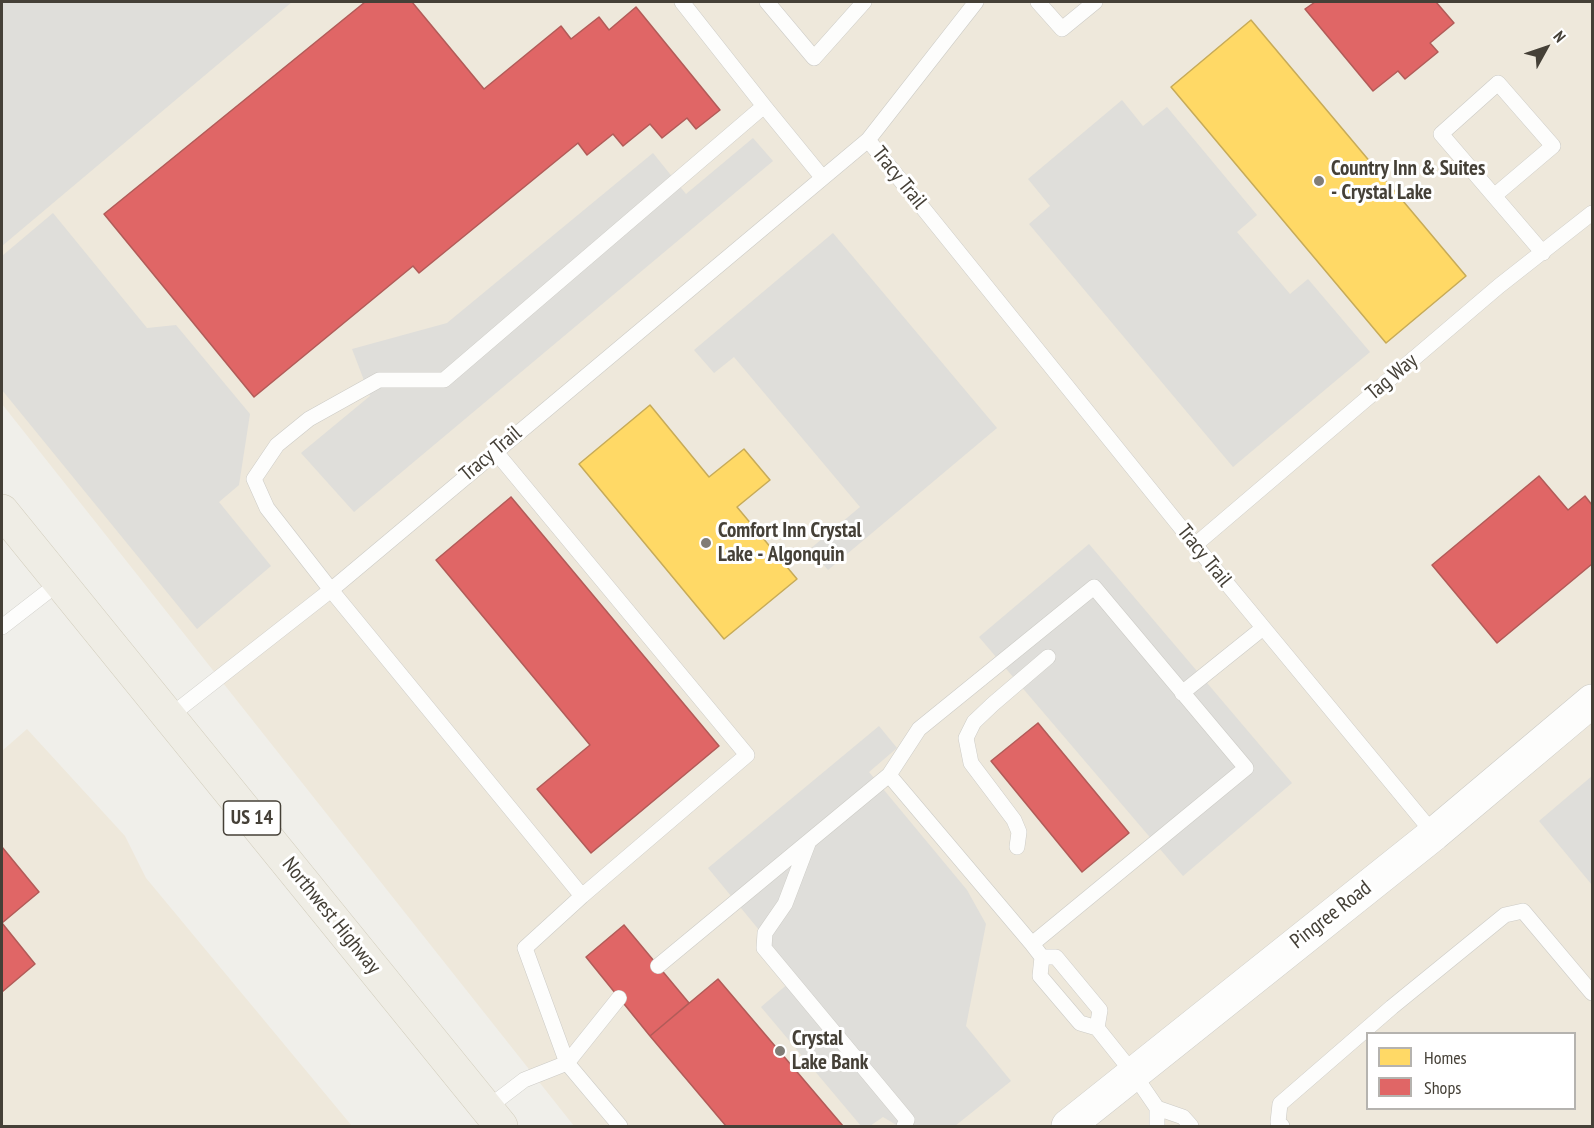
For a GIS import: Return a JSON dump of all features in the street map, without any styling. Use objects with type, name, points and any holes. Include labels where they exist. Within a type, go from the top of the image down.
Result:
[{"type":"main road","name":"Northwest Highway","points":[[2,510],[494,1118]]},
{"type":"street","name":"Pingree Road","points":[[1068,1126],[1434,834],[1593,701]]},
{"type":"lane","points":[[682,2],[822,177]]},
{"type":"lane","points":[[767,2],[814,58],[864,2]]},
{"type":"lane","points":[[868,140],[976,2]]},
{"type":"lane","points":[[1038,2],[1062,29],[1095,2]]},
{"type":"lane","points":[[1494,196],[1553,146],[1498,83],[1441,134],[1494,196],[1543,253]]},
{"type":"lane","points":[[582,896],[331,590],[267,508],[254,479],[277,445],[309,419],[380,380],[444,380],[764,106]]},
{"type":"lane","name":"Tracy Trail","points":[[170,716],[331,590],[868,140],[1195,545],[1434,834]]},
{"type":"lane","name":"Tag Way","points":[[1195,545],[1499,286],[1593,213]]},
{"type":"lane","points":[[495,451],[747,755],[582,896],[525,948],[567,1063],[620,1126]]},
{"type":"lane","points":[[2,627],[60,582]]},
{"type":"lane","points":[[658,966],[889,776],[920,729],[1094,587],[1246,768],[1037,951]]},
{"type":"lane","points":[[1182,693],[1263,628]]},
{"type":"lane","points":[[1017,847],[1019,832],[1014,820],[971,763],[966,738],[974,722],[1048,657]]},
{"type":"lane","points":[[889,776],[1037,951],[1056,957],[1100,1010],[1097,1028]]},
{"type":"lane","points":[[809,841],[785,904],[765,933],[764,948],[906,1120],[904,1126]]},
{"type":"lane","points":[[1282,1126],[1278,1122],[1280,1104],[1392,1007],[1505,915],[1523,911],[1593,993]]},
{"type":"lane","points":[[1037,951],[1040,976],[1080,1023],[1097,1028],[1157,1108],[1183,1117],[1191,1126]]},
{"type":"lane","points":[[494,1118],[524,1080],[567,1063],[619,998]]},
{"type":"lane","points":[[1157,1108],[1157,1126]]},
{"type":"shaded area","points":[[2,2],[1592,2],[1592,1126],[574,1126],[2,404]]},
{"type":"shaded area","points":[[2,2],[292,2],[2,246]]},
{"type":"shaded area","points":[[1122,100],[1143,126],[1167,107],[1257,215],[1237,232],[1290,294],[1308,279],[1370,352],[1233,467],[1029,224],[1050,206],[1028,179]]},
{"type":"shaded area","points":[[753,138],[773,161],[354,512],[301,453],[370,396],[352,349],[447,323],[653,153],[686,194]]},
{"type":"shaded area","points":[[53,213],[147,328],[176,325],[250,414],[239,485],[219,502],[271,566],[197,629],[2,390],[2,256]]},
{"type":"shaded area","points":[[833,233],[997,428],[828,570],[810,549],[860,507],[734,357],[714,373],[694,350]]},
{"type":"shaded area","points":[[1089,544],[1292,783],[1183,876],[979,637]]},
{"type":"shaded area","points":[[879,726],[897,748],[869,772],[967,890],[986,924],[966,1026],[1011,1081],[955,1126],[898,1126],[883,1117],[870,1126],[861,1126],[761,1007],[797,976],[708,868]]},
{"type":"shaded area","points":[[27,729],[125,836],[146,878],[352,1126],[2,1126],[2,751]]},
{"type":"shaded area","points":[[1592,776],[1592,885],[1539,821]]},
{"type":"building: Homes","name":"Country Inn & Suites - Crystal Lake","points":[[1251,20],[1466,276],[1386,343],[1171,87]]},
{"type":"building: Homes","name":"Comfort Inn Crystal Lake - Algonquin","points":[[650,405],[709,477],[744,449],[770,480],[737,507],[797,579],[724,639],[579,464]]},
{"type":"building: Shops","points":[[365,2],[412,2],[484,89],[561,26],[571,39],[599,17],[609,30],[636,7],[720,110],[696,129],[687,118],[662,138],[650,124],[623,146],[613,134],[587,155],[578,143],[419,273],[413,266],[254,397],[104,214]]},
{"type":"building: Shops","points":[[1315,2],[1436,2],[1454,23],[1430,43],[1438,52],[1405,79],[1398,71],[1373,91],[1305,9]]},
{"type":"building: Shops","points":[[1539,476],[1568,510],[1585,496],[1592,505],[1592,564],[1497,643],[1432,565]]},
{"type":"building: Shops","points":[[511,497],[719,746],[591,853],[537,789],[590,745],[436,560]]},
{"type":"building: Shops","points":[[1038,723],[1129,833],[1082,872],[991,761]]},
{"type":"building: Shops","points":[[2,847],[39,892],[2,923]]},
{"type":"building: Shops","points":[[2,923],[35,964],[2,992]]},
{"type":"building: Shops","points":[[624,925],[689,1003],[650,1036],[586,957]]},
{"type":"building: Shops","points":[[718,979],[843,1126],[726,1126],[650,1036]]},
{"type":"place","name":"Country Inn & Suites - Crystal Lake","points":[[1319,181]]},
{"type":"place","name":"Comfort Inn Crystal Lake - Algonquin","points":[[706,543]]},
{"type":"place","name":"Crystal Lake Bank","points":[[780,1051]]}]
